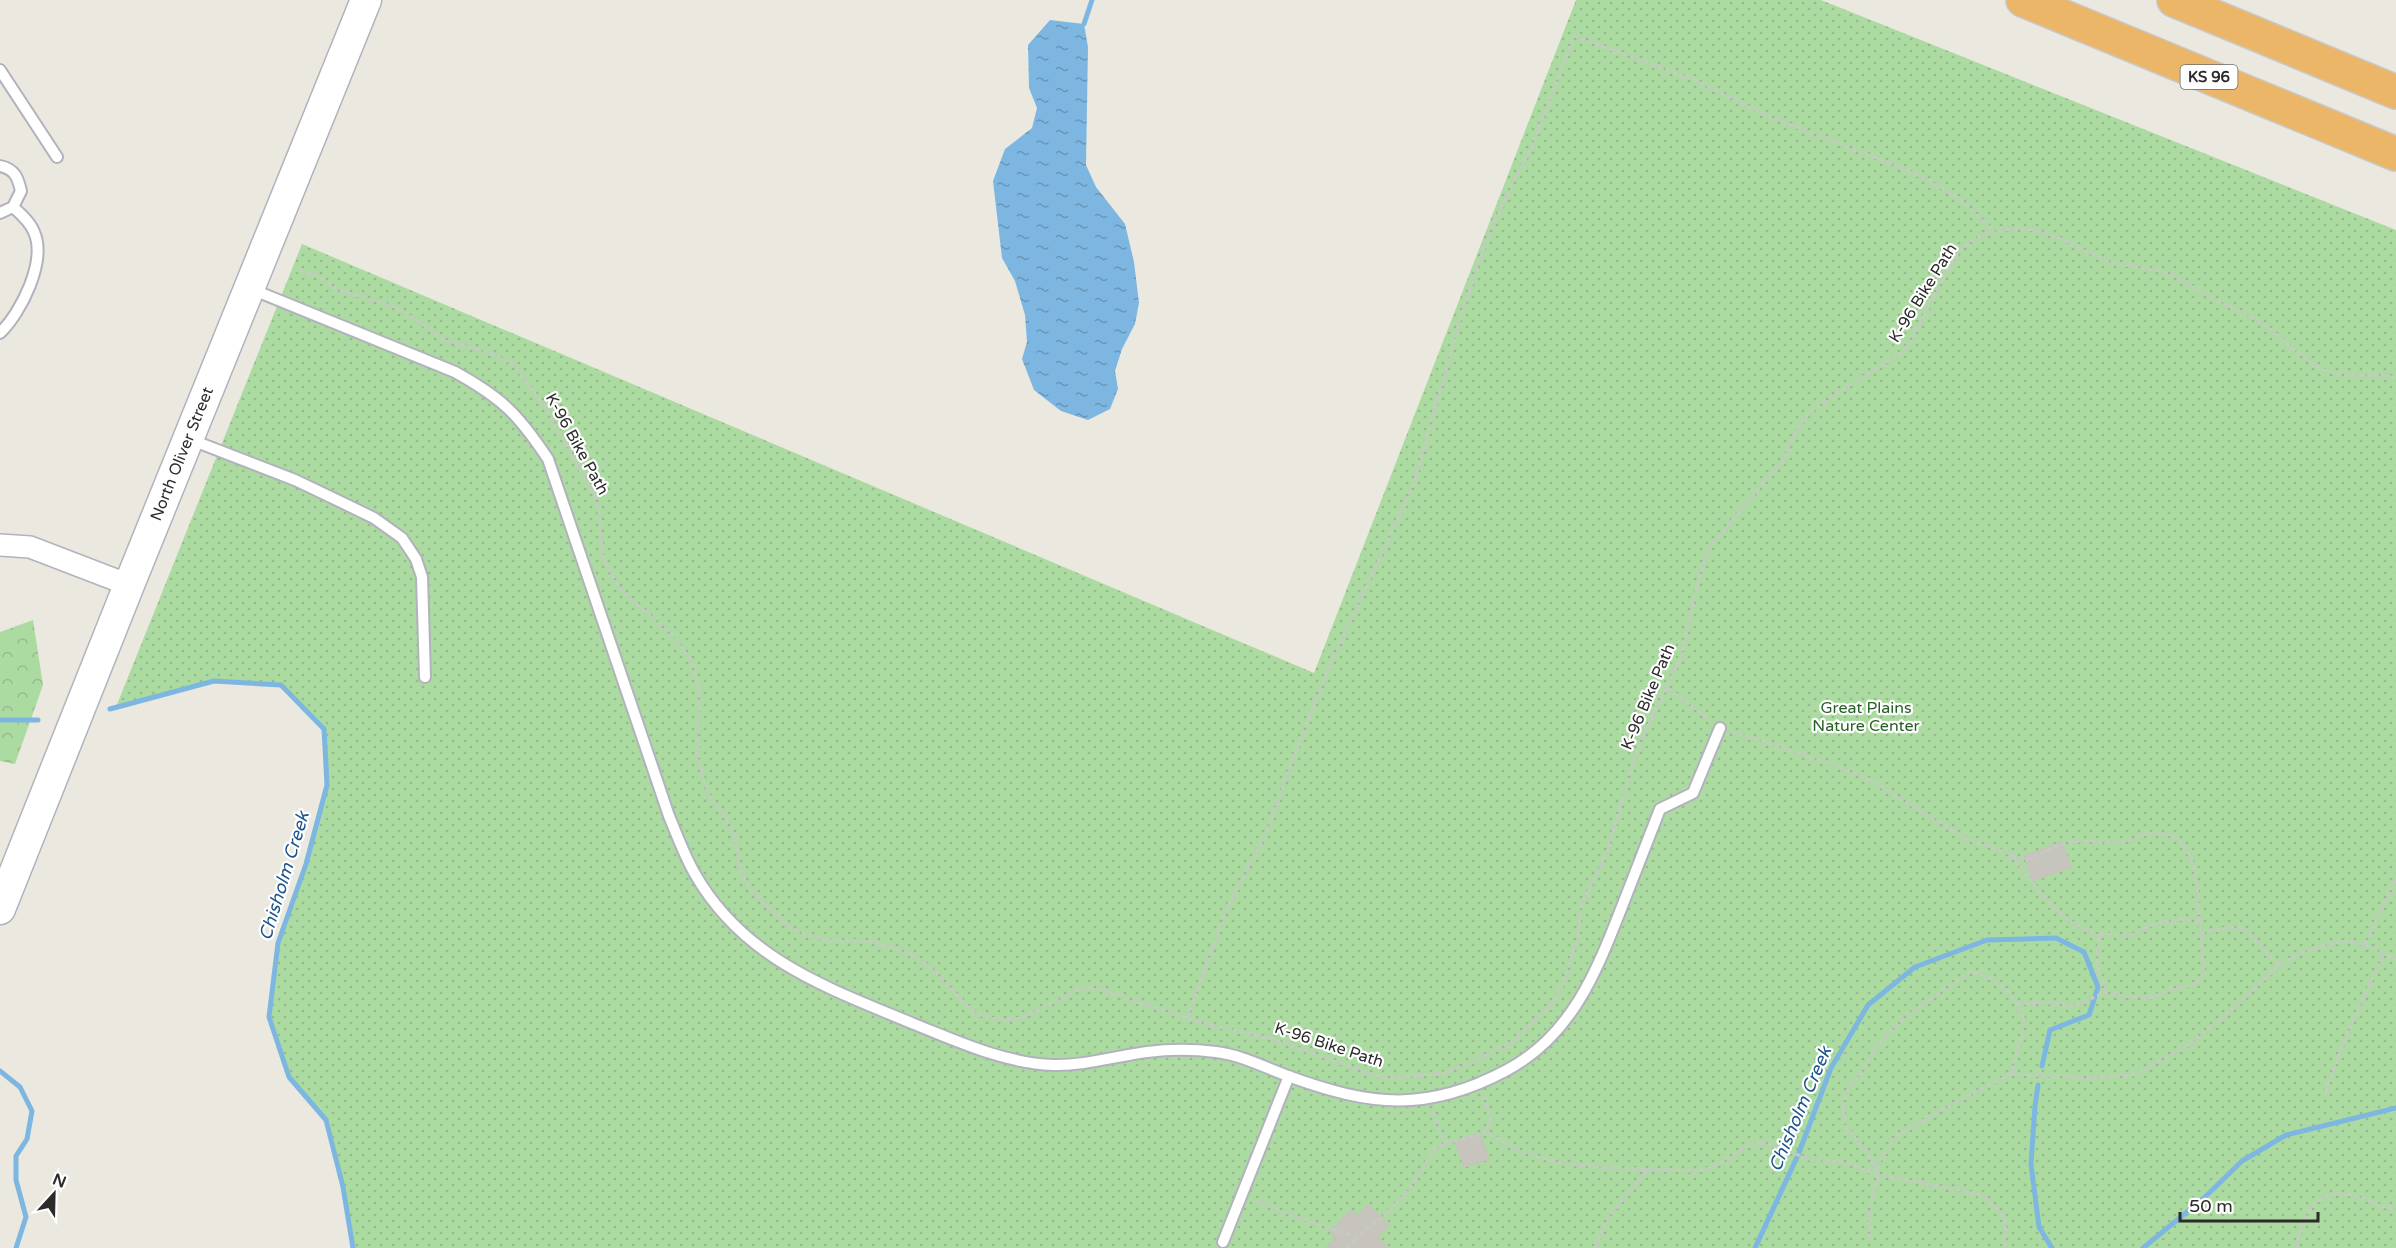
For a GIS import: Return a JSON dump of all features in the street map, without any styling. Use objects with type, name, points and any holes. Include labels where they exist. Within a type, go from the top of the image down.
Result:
[{"type":"highway","name":"KS 96","points":[[2023,0],[2396,154]]},
{"type":"highway","points":[[2174,0],[2396,92]]},
{"type":"main road","name":"North Oliver Street","points":[[0,909],[248,288],[366,0]]},
{"type":"street","points":[[0,545],[30,547],[129,585]]},
{"type":"lane","points":[[0,70],[57,157]]},
{"type":"lane","points":[[0,166],[8,168],[18,177],[21,191],[13,207],[0,213]]},
{"type":"lane","points":[[0,333],[10,324],[26,296],[38,246],[34,232],[13,207]]},
{"type":"lane","points":[[248,288],[455,372],[483,388],[507,406],[528,429],[548,459],[683,850],[711,898],[746,937],[802,976],[981,1051],[1018,1061],[1054,1065],[1082,1063],[1150,1051],[1186,1049],[1218,1052],[1246,1059],[1343,1094],[1373,1100],[1429,1099],[1478,1084],[1509,1070],[1535,1051],[1556,1031],[1578,1003],[1598,968],[1660,809],[1693,793],[1720,728]]},
{"type":"lane","points":[[188,438],[295,480],[374,518],[402,538],[416,559],[422,577],[425,676]]},
{"type":"lane","points":[[1223,1242],[1289,1076]]},
{"type":"path","points":[[1187,1018],[1229,904],[1270,825],[1289,769],[1330,665],[1413,486],[1464,306],[1486,243],[1512,184],[1532,147],[1574,36],[1697,81],[1762,114],[1904,169],[1939,186],[1965,203],[1993,232]]},
{"type":"path","name":"K-96 Bike Path","points":[[300,270],[320,277],[344,292],[398,309],[446,341],[499,357],[513,365],[545,407],[596,499],[600,517],[602,555],[611,574],[623,591],[670,633],[690,659],[699,687],[698,756],[706,790],[734,832],[741,873],[750,889],[786,925],[807,936],[825,940],[870,941],[901,950],[922,961],[938,974],[966,1005],[979,1015],[988,1018],[1005,1020],[1022,1018],[1082,988],[1092,987],[1187,1018],[1272,1039],[1355,1070],[1395,1078],[1444,1073],[1469,1064],[1513,1041],[1551,1005],[1563,984],[1578,937],[1581,906],[1607,852],[1642,736],[1668,688],[1684,647],[1702,567],[1712,545],[1782,462],[1797,429],[1806,417],[1819,405],[1902,352],[1919,328],[1935,292],[1962,251],[1975,239],[1993,232],[2037,229],[2113,262],[2165,272],[2261,323],[2308,361],[2325,370],[2396,378]]},
{"type":"path","points":[[1668,688],[1720,728],[1829,763],[1870,780],[1965,838],[2009,854],[2027,859],[2080,841],[2100,844],[2122,842],[2155,832],[2178,842],[2187,853],[2196,871],[2199,893],[2199,923],[2204,972],[2197,984],[2172,989],[2151,998],[2122,996],[2106,992],[2075,1006],[2049,1003],[2017,1004]]},
{"type":"path","points":[[2009,854],[2053,907],[2072,922],[2099,937]]},
{"type":"path","points":[[2364,945],[2396,878]]},
{"type":"path","points":[[2106,992],[2096,965],[2100,934],[2132,935],[2156,923],[2184,919],[2199,923]]},
{"type":"path","points":[[2201,933],[2232,927],[2243,928],[2279,966]]},
{"type":"path","points":[[1875,1168],[1894,1137],[2012,1074],[2087,1078],[2133,1075],[2184,1048],[2241,1002],[2279,966],[2310,949],[2352,942],[2374,948],[2383,955],[2396,959]]},
{"type":"path","points":[[2325,1092],[2348,1032],[2383,955]]},
{"type":"path","points":[[1870,1238],[1870,1208],[1878,1175],[1868,1154],[1845,1126],[1843,1104],[1851,1085],[1862,1072],[1876,1046],[1905,1017],[1971,971],[1996,980],[2013,998],[2025,1021],[2012,1074]]},
{"type":"path","points":[[1429,1099],[1437,1126],[1446,1144]]},
{"type":"path","points":[[1347,1248],[1393,1208],[1412,1186],[1435,1150],[1446,1144],[1477,1137],[1486,1131],[1501,1142],[1527,1155],[1567,1164],[1697,1172],[1714,1166],[1751,1144],[1768,1143],[1811,1160],[1843,1162],[1878,1175],[1970,1192],[1986,1198],[2000,1212],[2006,1225],[2004,1248]]},
{"type":"path","points":[[1595,1248],[1607,1219],[1648,1169]]},
{"type":"path","points":[[2295,1248],[2312,1208],[2323,1197],[2340,1192],[2385,1208],[2396,1207]]},
{"type":"path","points":[[1242,1194],[1290,1215],[1357,1237]]},
{"type":"green space","name":"Great Plains Nature Center","points":[[1576,0],[1821,0],[2396,230],[2396,1248],[353,1248],[343,1187],[326,1120],[289,1077],[269,1017],[278,943],[306,864],[327,785],[324,729],[280,685],[214,681],[116,707],[302,244],[1314,673]]},
{"type":"green space","points":[[33,620],[43,685],[15,764],[0,761],[0,632]]},
{"type":"water","points":[[1050,20],[1084,24],[1088,47],[1086,165],[1096,187],[1125,224],[1134,262],[1139,303],[1135,324],[1122,349],[1115,371],[1118,389],[1110,409],[1088,420],[1061,411],[1034,390],[1022,359],[1027,342],[1025,315],[1015,281],[1002,258],[993,181],[1005,149],[1032,128],[1037,108],[1029,88],[1028,45]]},
{"type":"building","points":[[2062,842],[2071,867],[2033,881],[2024,856]]},
{"type":"building","points":[[1480,1133],[1489,1159],[1464,1167],[1455,1141]]},
{"type":"building","points":[[1368,1205],[1389,1225],[1377,1237],[1389,1248],[1326,1248],[1336,1238],[1330,1232],[1351,1210],[1357,1216]]},
{"type":"waterway","points":[[1084,24],[1092,0]]},
{"type":"waterway","name":"Chisholm Creek","points":[[110,709],[214,681],[281,685],[324,729],[327,785],[306,864],[278,943],[269,1017],[289,1077],[326,1120],[343,1187],[353,1248]]},
{"type":"waterway","name":"Chisholm Creek","points":[[0,720],[38,720]]},
{"type":"waterway","name":"Chisholm Creek","points":[[1755,1248],[1798,1155],[1831,1068],[1868,1005],[1915,967],[1987,940],[2056,938],[2084,952],[2098,987],[2089,1015],[2050,1030],[2042,1066]]},
{"type":"waterway","points":[[0,1071],[20,1087],[32,1111],[27,1139],[16,1156],[16,1180],[26,1217],[16,1248]]},
{"type":"waterway","name":"Chisholm Creek","points":[[2038,1085],[2031,1164],[2039,1227],[2052,1248]]},
{"type":"waterway","name":"Chisholm Creek","points":[[2143,1248],[2204,1198],[2242,1161],[2286,1135],[2396,1108]]}]
